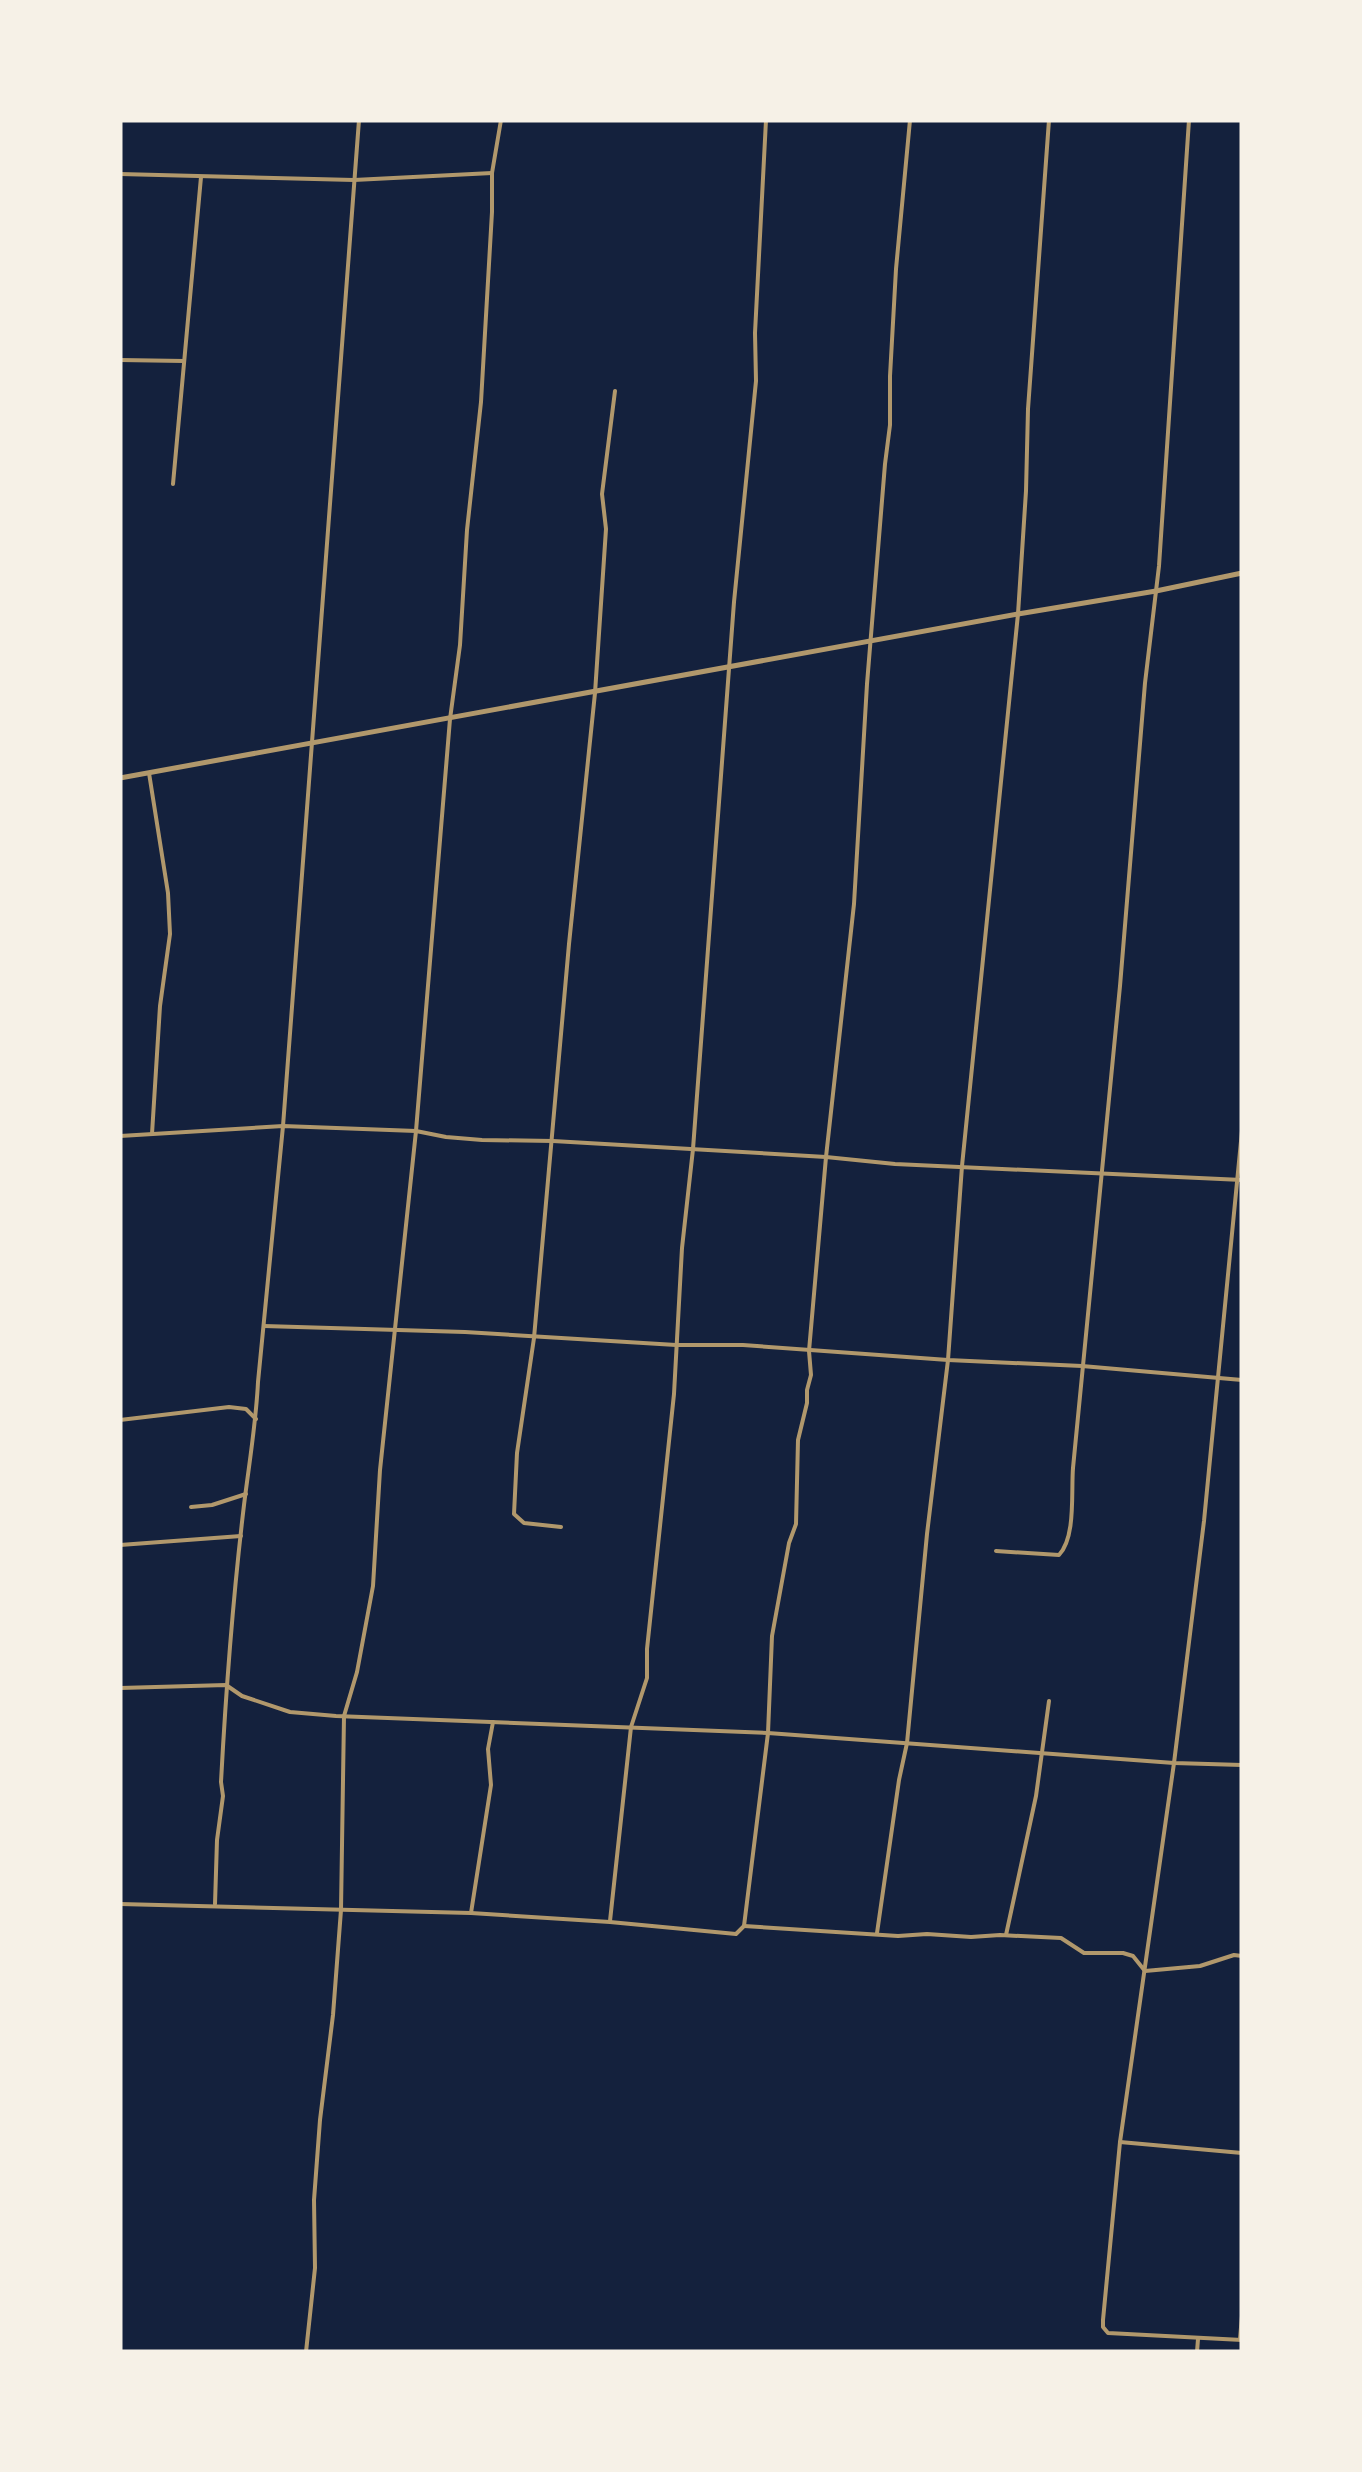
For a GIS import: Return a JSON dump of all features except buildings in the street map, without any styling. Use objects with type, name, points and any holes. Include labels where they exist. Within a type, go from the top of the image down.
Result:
[{"type":"street","points":[[214,1904],[223,1796],[226,1684],[283,1126],[359,120]]},
{"type":"street","points":[[306,2352],[314,2268],[314,2200],[341,1910],[344,1716],[374,1586],[380,1470],[416,1130],[450,719],[460,645],[481,402],[492,173],[501,120]]},
{"type":"street","points":[[610,1922],[631,1727],[647,1678],[674,1394],[682,1248],[740,530],[756,381],[766,120]]},
{"type":"street","points":[[120,1904],[471,1913],[736,1934],[744,1926],[768,1733],[772,1636],[789,1542],[796,1524],[798,1440],[811,1375],[809,1351],[826,1156],[854,904],[890,425],[896,269],[910,120]]},
{"type":"street","points":[[877,1933],[907,1742],[948,1360],[962,1166],[1018,614],[1028,408],[1050,120]]},
{"type":"street","points":[[996,1551],[1059,1555],[1068,1543],[1156,591],[1189,120]]},
{"type":"street","points":[[120,174],[354,180],[492,173]]},
{"type":"street","points":[[174,484],[201,177]]},
{"type":"street","points":[[120,360],[184,361]]},
{"type":"street","points":[[561,1527],[524,1524],[514,1514],[516,1453],[534,1338],[595,693],[606,528],[602,494],[615,391]]},
{"type":"street","points":[[120,778],[1242,574]]},
{"type":"street","points":[[149,773],[168,893],[170,934],[160,1006],[152,1134]]},
{"type":"street","points":[[120,1136],[283,1126],[416,1130],[482,1140],[1240,1180]]},
{"type":"street","points":[[1240,2339],[1108,2333],[1103,2327],[1120,2142],[1174,1763],[1220,1378],[1242,1131]]},
{"type":"street","points":[[264,1326],[743,1345],[1242,1380]]},
{"type":"street","points":[[120,1420],[229,1407],[246,1409],[256,1419]]},
{"type":"street","points":[[190,1507],[212,1505],[246,1494]]},
{"type":"street","points":[[120,1545],[241,1536]]},
{"type":"street","points":[[120,1688],[226,1684],[242,1696],[290,1712],[344,1716],[768,1733],[1242,1765]]},
{"type":"street","points":[[1006,1935],[1036,1796],[1049,1701]]},
{"type":"street","points":[[471,1913],[491,1785],[488,1750],[492,1722]]},
{"type":"street","points":[[744,1926],[887,1935],[1062,1938],[1084,1954],[1128,1954],[1137,1959],[1145,1972]]},
{"type":"street","points":[[1145,1972],[1200,1966],[1242,1956]]},
{"type":"street","points":[[1120,2142],[1242,2153]]},
{"type":"street","points":[[1239,2352],[1242,2316]]},
{"type":"street","points":[[1197,2352],[1198,2340]]}]
